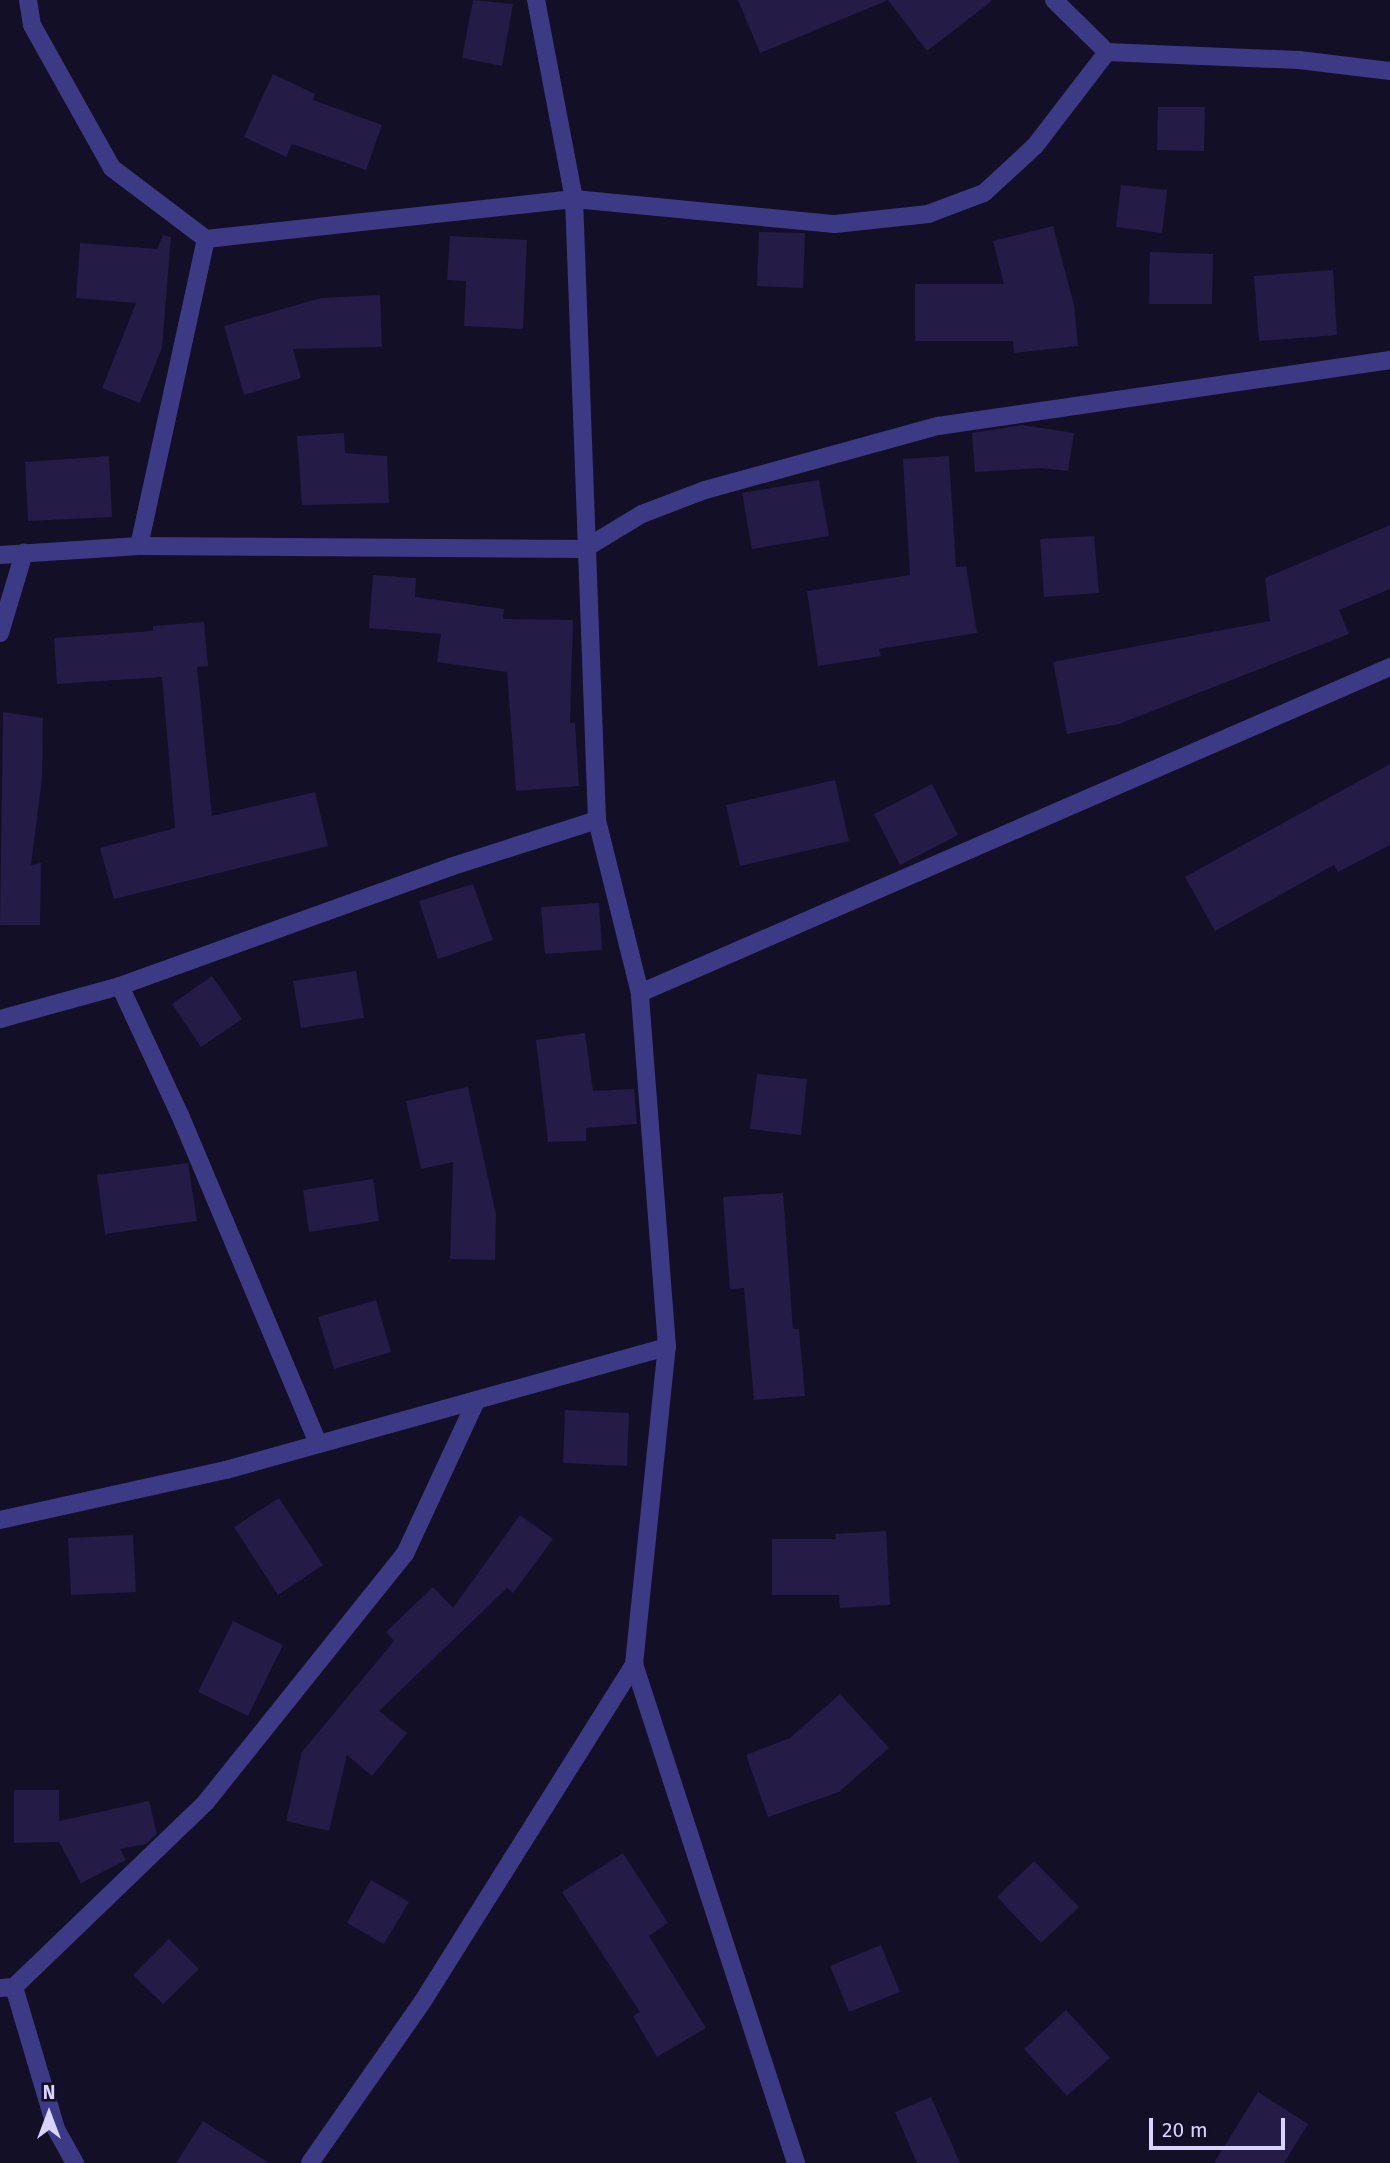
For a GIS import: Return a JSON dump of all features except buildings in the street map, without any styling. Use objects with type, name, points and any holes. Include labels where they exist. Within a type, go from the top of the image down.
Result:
[{"type":"street","points":[[28,0],[32,25],[111,168],[206,239],[574,200],[835,224],[928,214],[984,193],[1035,146],[1107,52]]},
{"type":"street","points":[[537,0],[574,200],[584,549],[597,820],[640,993],[667,1347],[634,1664],[796,2163]]},
{"type":"street","points":[[1054,0],[1107,52],[1299,60],[1390,71]]},
{"type":"street","points":[[139,546],[206,239]]},
{"type":"street","points":[[0,555],[139,546],[584,549],[642,514],[705,489],[938,426],[1390,360]]},
{"type":"street","points":[[0,633],[24,553]]},
{"type":"street","points":[[640,993],[1390,667]]},
{"type":"street","points":[[0,1019],[120,986],[450,867],[597,820]]},
{"type":"street","points":[[120,986],[180,1115],[318,1444]]},
{"type":"street","points":[[0,1520],[226,1470],[667,1347]]},
{"type":"street","points":[[75,2163],[56,2129],[7,1987],[206,1802],[397,1565],[425,1521],[476,1401]]},
{"type":"street","points":[[310,2163],[423,2001],[634,1664]]}]
